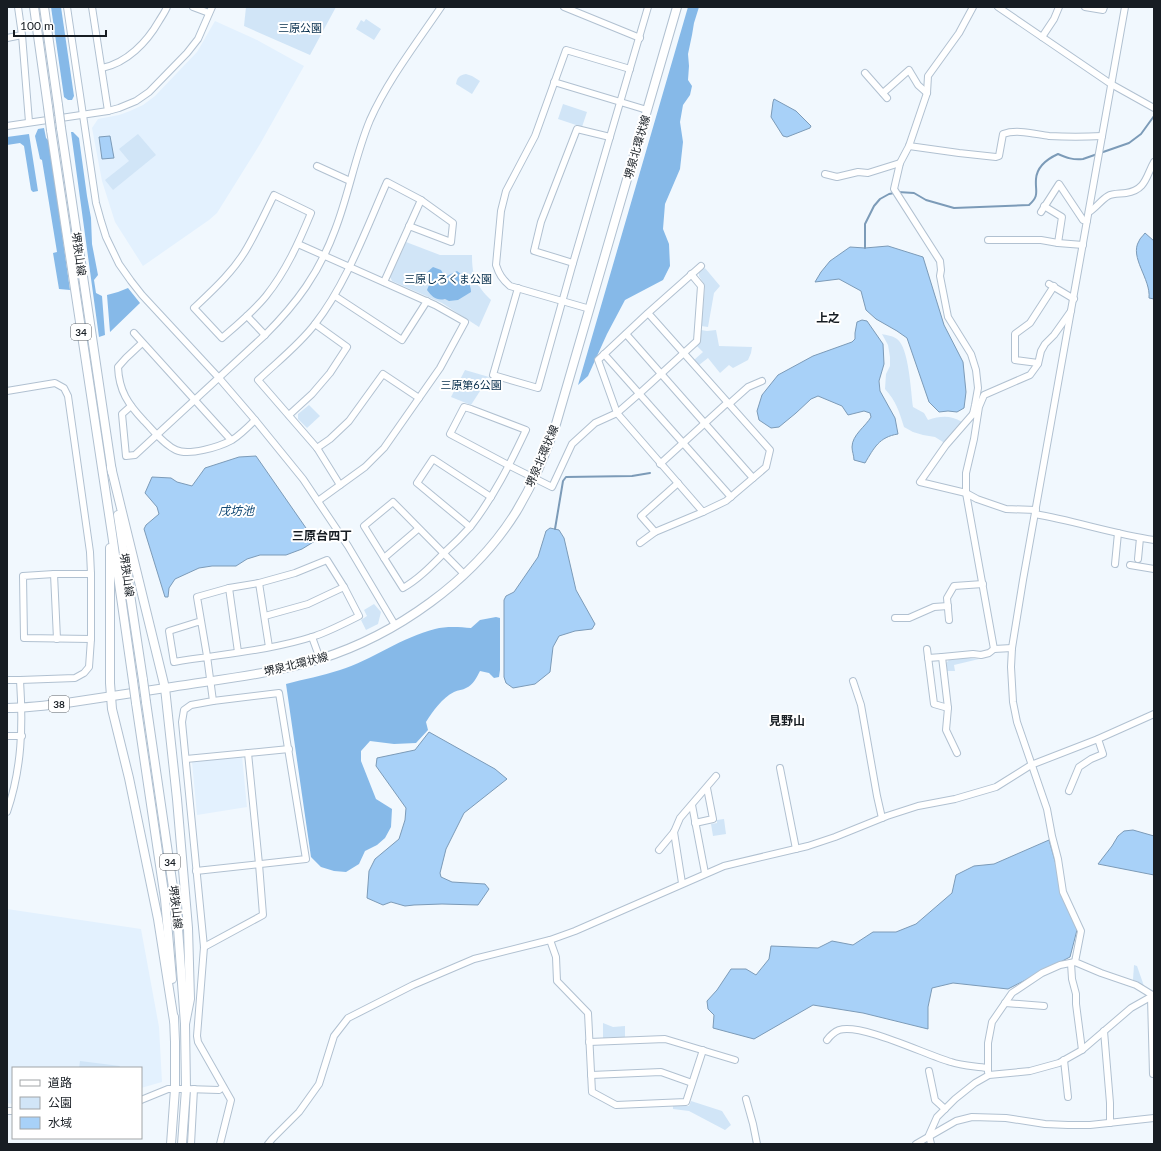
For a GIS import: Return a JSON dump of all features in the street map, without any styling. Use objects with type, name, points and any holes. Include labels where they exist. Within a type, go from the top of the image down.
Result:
[{"type":"main road","name":"堺狭山線","points":[[34,7],[112,534],[132,681],[166,899],[175,1042],[175,1089],[171,1144]]},
{"type":"main road","name":"堺狭山線","points":[[44,7],[142,680],[178,915],[190,1089],[182,1144]]},
{"type":"main road","name":"堺泉北環状線","points":[[165,688],[272,671],[320,659],[366,641],[395,625],[433,600],[464,574],[489,548],[503,530],[516,512],[550,443],[677,7]]},
{"type":"main road","points":[[111,467],[165,688],[177,798],[188,928],[190,1000],[185,1024]]},
{"type":"main road","points":[[112,534],[109,555],[112,709],[158,919],[174,1021]]},
{"type":"main road","name":"38","points":[[7,708],[36,707],[165,688]]},
{"type":"street","points":[[18,7],[22,35],[29,122]]},
{"type":"street","points":[[67,7],[96,203],[106,237],[119,264],[142,295],[219,378],[303,479],[348,546],[395,625]]},
{"type":"street","points":[[92,7],[108,111]]},
{"type":"street","points":[[102,68],[111,66],[124,59],[140,46],[153,31],[167,7]]},
{"type":"street","points":[[7,126],[108,111],[136,101],[149,92],[188,53],[198,39],[211,10],[193,7]]},
{"type":"street","points":[[131,406],[122,414],[126,456],[135,455],[266,336],[296,302],[319,266],[335,230],[360,144],[376,109],[393,79],[441,7]]},
{"type":"street","points":[[564,7],[640,38]]},
{"type":"street","points":[[518,288],[493,375],[538,388],[648,7]]},
{"type":"street","points":[[973,7],[959,33],[928,76],[927,92],[909,146],[900,163],[894,189],[940,261],[940,276],[948,317],[971,354],[976,370],[978,388],[974,439],[966,473],[966,493],[994,649]]},
{"type":"street","points":[[998,7],[1111,84],[1154,108]]},
{"type":"street","points":[[1042,37],[1054,19],[1059,7]]},
{"type":"street","points":[[1086,7],[1103,10],[1104,7]]},
{"type":"street","points":[[1082,1050],[1076,994],[1072,979],[1073,963],[1081,931],[1063,892],[1058,859],[1047,809],[1016,722],[1011,667],[1012,648],[1125,7]]},
{"type":"street","points":[[7,38],[22,35]]},
{"type":"street","points":[[590,309],[510,286],[502,280],[496,265],[500,212],[511,180],[535,136],[566,50],[630,69]]},
{"type":"street","points":[[865,73],[885,95],[909,70],[918,85],[927,92]]},
{"type":"street","points":[[554,82],[647,110]]},
{"type":"street","points":[[573,263],[534,251],[541,222],[577,129],[610,137]]},
{"type":"street","points":[[909,146],[996,157],[999,156],[1003,134],[1008,132],[1076,137],[1102,136]]},
{"type":"street","points":[[1089,212],[1096,208],[1108,196],[1128,192],[1142,186],[1146,181],[1154,162]]},
{"type":"street","points":[[825,174],[837,177],[858,172],[868,173],[900,163]]},
{"type":"street","points":[[317,166],[350,181]]},
{"type":"street","points":[[340,485],[317,448],[258,380],[294,347],[315,324],[335,296],[387,182],[421,200],[453,223],[452,242],[409,226]]},
{"type":"street","points":[[1041,212],[1058,184],[1083,220],[1087,221]]},
{"type":"street","points":[[274,195],[311,213],[298,244],[280,276],[266,296],[247,316],[222,338],[194,308],[228,274],[247,249],[274,195]]},
{"type":"street","points":[[384,282],[421,200]]},
{"type":"street","points":[[1044,206],[1062,217],[1058,243]]},
{"type":"street","points":[[988,240],[1041,240],[1083,245]]},
{"type":"street","points":[[298,244],[427,301],[465,322],[440,368],[384,448],[365,467],[318,501]]},
{"type":"street","points":[[701,266],[598,360],[617,413],[703,512]]},
{"type":"street","points":[[464,574],[444,554],[418,529],[392,502],[364,526],[403,588],[422,574],[444,554],[470,527],[510,466],[526,430],[471,409],[464,408],[450,434],[510,466],[552,486],[572,444],[595,423],[617,413],[697,341],[701,286],[691,274]]},
{"type":"street","points":[[1038,363],[1014,360],[1015,334],[1030,323],[1052,285],[1074,299]]},
{"type":"street","points":[[335,296],[402,340],[427,301]]},
{"type":"street","points":[[1072,308],[1054,335],[1045,344],[1034,371],[1027,377],[984,394],[975,414],[946,445],[920,482],[966,493],[977,499],[1006,509],[1036,512],[1071,522],[1154,540]]},
{"type":"street","points":[[640,543],[654,532],[726,501],[766,467],[770,450],[648,313]]},
{"type":"street","points":[[247,316],[266,336]]},
{"type":"street","points":[[289,415],[312,394],[330,373],[347,347],[315,324]]},
{"type":"street","points":[[134,333],[231,440]]},
{"type":"street","points":[[626,334],[753,478]]},
{"type":"street","points":[[142,343],[118,367],[118,376],[122,390],[131,406],[157,435],[174,449],[180,452],[190,452],[207,449],[231,440],[255,420]]},
{"type":"street","points":[[604,354],[731,497]]},
{"type":"street","points":[[317,448],[330,439],[349,421],[383,374],[419,398]]},
{"type":"street","points":[[660,464],[704,423],[748,388],[762,381]]},
{"type":"street","points":[[7,391],[55,383],[64,388],[68,396],[86,520],[91,574],[89,667],[80,676],[74,678],[7,680]]},
{"type":"street","points":[[470,527],[417,483],[433,459],[491,497]]},
{"type":"street","points":[[654,532],[640,516],[678,483]]},
{"type":"street","points":[[384,558],[418,529]]},
{"type":"street","points":[[1115,564],[1118,533]]},
{"type":"street","points":[[1138,558],[1140,538]]},
{"type":"street","points":[[201,621],[169,631],[174,662],[207,656],[269,647],[312,637],[359,616],[344,587],[327,560],[295,573],[260,583],[229,588],[197,597],[207,656],[211,681],[213,701]]},
{"type":"street","points":[[1130,565],[1154,569]]},
{"type":"street","points":[[54,574],[56,639]]},
{"type":"street","points":[[90,639],[24,638],[23,576],[91,574]]},
{"type":"street","points":[[260,583],[269,647]]},
{"type":"street","points":[[949,620],[947,598],[954,586],[983,584]]},
{"type":"street","points":[[264,616],[308,604],[344,587]]},
{"type":"street","points":[[229,588],[238,652]]},
{"type":"street","points":[[895,618],[909,618],[934,607],[948,606]]},
{"type":"street","points":[[312,637],[320,659]]},
{"type":"street","points":[[928,658],[973,654],[981,655],[989,653],[994,649],[1012,648]]},
{"type":"street","points":[[926,649],[934,704],[948,708]]},
{"type":"street","points":[[942,657],[948,708],[946,730],[958,753]]},
{"type":"street","points":[[7,812],[16,783],[22,736],[20,680]]},
{"type":"street","points":[[853,682],[861,705],[882,818]]},
{"type":"street","points":[[196,870],[306,859],[279,693],[191,705],[184,710],[182,722],[196,870],[204,947],[197,1036],[198,1042],[231,1100],[220,1144]]},
{"type":"street","points":[[268,1144],[299,1112],[319,1084],[334,1036],[348,1018],[413,985],[474,959],[550,940],[575,931],[682,883],[724,866],[808,846],[918,806],[955,799],[996,787],[1031,765],[1098,739],[1154,714]]},
{"type":"street","points":[[7,736],[22,736]]},
{"type":"street","points":[[1069,792],[1079,768],[1091,758],[1103,754],[1098,739]]},
{"type":"street","points":[[186,759],[288,749]]},
{"type":"street","points":[[204,947],[263,915],[248,753]]},
{"type":"street","points":[[780,768],[796,849]]},
{"type":"street","points":[[659,850],[674,832],[680,818],[716,776]]},
{"type":"street","points":[[696,823],[713,819],[707,788]]},
{"type":"street","points":[[692,805],[705,873]]},
{"type":"street","points":[[674,832],[682,883]]},
{"type":"street","points":[[550,940],[556,957],[557,981],[588,1013],[592,1092],[616,1105],[686,1102],[702,1050]]},
{"type":"street","points":[[988,1075],[988,1044],[992,1022],[1012,993],[1042,973],[1060,965],[1073,963],[1136,986],[1153,996]]},
{"type":"street","points":[[931,1144],[929,1135],[937,1117],[955,1099],[975,1083],[988,1075],[1030,1071],[1059,1063],[1082,1050],[1131,1008],[1153,996]]},
{"type":"street","points":[[1153,996],[1153,1074]]},
{"type":"street","points":[[1005,1003],[1044,1006]]},
{"type":"street","points":[[827,1040],[831,1034],[840,1030],[870,1033],[952,1062],[987,1068]]},
{"type":"street","points":[[1104,1032],[1110,1103],[1110,1123]]},
{"type":"street","points":[[589,1042],[665,1039],[735,1060]]},
{"type":"street","points":[[1064,1060],[1068,1097]]},
{"type":"street","points":[[929,1071],[935,1100],[945,1109]]},
{"type":"street","points":[[591,1075],[660,1072],[692,1083]]},
{"type":"street","points":[[142,1100],[168,1089],[219,1090],[223,1087]]},
{"type":"street","points":[[190,1089],[191,1144]]},
{"type":"street","points":[[746,1099],[754,1124],[758,1144]]},
{"type":"street","points":[[916,1144],[956,1120],[972,1117],[1006,1118],[1068,1126],[1154,1118]]},
{"type":"shaded area","points":[[215,21],[257,40],[304,66],[260,144],[217,213],[143,266],[115,222],[102,181],[92,128],[98,119],[119,115],[130,111],[143,105],[155,96],[197,52]]},
{"type":"shaded area","points":[[242,756],[247,807],[197,815],[192,762]]},
{"type":"shaded area","points":[[7,909],[141,929],[159,1027],[162,1082],[142,1088],[142,1067],[12,1067],[12,1104],[7,1103]]},
{"type":"green space","points":[[51,7],[61,7],[74,96],[72,100],[68,100],[64,97]]},
{"type":"green space","name":"三原公園","points":[[246,7],[336,7],[310,55],[244,26]]},
{"type":"green space","points":[[688,7],[699,7],[694,23],[688,54],[688,80],[692,86],[690,95],[683,105],[680,122],[683,142],[680,169],[665,204],[663,229],[669,244],[670,266],[663,280],[625,300],[607,334],[588,376],[578,385]]},
{"type":"green space","points":[[366,19],[381,29],[374,40],[356,29],[361,20],[364,22]]},
{"type":"green space","points":[[466,74],[480,81],[472,94],[456,84],[459,77]]},
{"type":"green space","points":[[563,104],[587,112],[582,127],[558,119]]},
{"type":"green space","points":[[44,128],[46,138],[49,141],[70,290],[59,289],[53,253],[57,252],[42,160],[40,159],[35,136],[38,129]]},
{"type":"green space","points":[[71,132],[79,138],[91,218],[92,244],[98,275],[94,280],[96,293],[102,296],[105,335],[99,337]]},
{"type":"green space","points":[[29,134],[38,191],[33,192],[31,190],[24,146],[20,143],[7,145],[7,137]]},
{"type":"green space","points":[[138,134],[156,155],[113,190],[105,180],[129,161],[119,149]]},
{"type":"green space","name":"三原しろくま公園","points":[[406,242],[440,255],[472,255],[474,275],[478,285],[491,300],[479,327],[442,303],[392,281],[390,277]]},
{"type":"green space","points":[[433,267],[441,270],[445,277],[457,271],[467,280],[471,292],[458,300],[449,301],[435,298],[427,290],[429,285],[424,278],[426,273]]},
{"type":"green space","points":[[705,268],[720,286],[714,293],[708,327],[701,326],[705,286],[699,276],[699,272]]},
{"type":"green space","points":[[128,288],[140,303],[110,332],[107,295]]},
{"type":"green space","points":[[701,330],[716,330],[719,346],[752,347],[748,360],[733,368],[729,365],[720,373],[708,358],[699,365],[694,360],[703,352],[696,345],[699,342]]},
{"type":"green space","points":[[882,334],[892,336],[897,339],[904,351],[909,371],[913,407],[924,413],[928,420],[945,417],[953,418],[962,422],[946,442],[943,442],[935,437],[913,432],[904,427],[897,406],[885,389],[886,374],[890,366],[890,357],[888,345]]},
{"type":"green space","name":"三原第6公園","points":[[465,370],[489,377],[471,405],[451,397]]},
{"type":"green space","points":[[309,405],[320,416],[307,428],[298,419],[298,414]]},
{"type":"green space","points":[[374,604],[381,612],[378,624],[366,630],[361,620],[367,616],[364,610]]},
{"type":"green space","points":[[496,617],[500,618],[499,677],[494,678],[489,673],[480,671],[471,685],[454,692],[446,698],[438,705],[426,722],[428,730],[416,743],[394,744],[370,741],[361,751],[361,761],[376,799],[392,809],[391,827],[385,838],[377,845],[365,851],[359,864],[346,872],[334,871],[321,867],[311,857],[286,684],[352,666],[411,637],[435,629],[444,627],[471,628],[480,620]]},
{"type":"green space","points":[[966,658],[979,659],[954,665],[955,671],[947,671],[946,663],[949,660]]},
{"type":"green space","points":[[724,819],[726,834],[713,836],[711,824],[717,823],[717,820]]},
{"type":"green space","points":[[1134,965],[1137,966],[1144,986],[1133,980]]},
{"type":"green space","points":[[603,1023],[613,1027],[625,1026],[625,1037],[603,1038]]},
{"type":"green space","points":[[80,1061],[120,1066],[120,1067],[79,1067]]},
{"type":"green space","points":[[691,1101],[722,1111],[731,1125],[725,1130],[689,1111],[673,1109],[673,1106],[689,1106]]},
{"type":"water","points":[[774,99],[796,111],[811,126],[810,128],[787,137],[783,136],[771,117]]},
{"type":"water","points":[[110,136],[114,158],[102,159],[99,137]]},
{"type":"water","points":[[1145,233],[1154,241],[1154,299],[1149,298],[1147,283],[1138,261],[1137,254],[1139,241]]},
{"type":"water","points":[[888,246],[923,257],[944,325],[963,362],[966,392],[964,408],[957,412],[939,412],[929,402],[907,338],[876,319],[866,310],[861,291],[839,279],[815,282],[830,261],[850,247],[865,248]]},
{"type":"water","points":[[862,320],[867,321],[883,344],[884,364],[879,381],[880,391],[895,418],[898,434],[891,435],[878,444],[865,463],[854,460],[852,447],[854,439],[871,417],[870,413],[864,411],[848,415],[842,406],[818,396],[811,399],[779,427],[771,428],[759,420],[757,411],[762,395],[778,375],[813,356],[852,342],[855,339],[857,322]]},
{"type":"water","name":"戌坊池","points":[[256,456],[315,541],[302,549],[286,555],[260,555],[247,559],[236,566],[212,566],[199,568],[175,579],[169,588],[168,597],[165,597],[144,529],[146,525],[159,514],[157,507],[145,493],[152,477],[171,478],[177,482],[192,486],[205,468],[239,457]]},
{"type":"water","points":[[550,528],[559,530],[564,538],[576,590],[595,624],[592,629],[575,631],[559,636],[553,647],[550,672],[535,684],[513,688],[506,683],[504,677],[504,600],[506,596],[514,592],[538,557],[546,531]]},
{"type":"water","points":[[429,732],[495,769],[507,779],[464,813],[446,849],[440,873],[441,877],[452,882],[485,884],[489,889],[478,905],[442,904],[405,906],[391,902],[383,905],[367,898],[369,871],[375,859],[399,839],[405,820],[406,808],[376,766],[377,758],[415,750]]},
{"type":"water","points":[[1133,830],[1154,836],[1154,875],[1098,864],[1118,836],[1124,831]]},
{"type":"water","points":[[1049,840],[1077,930],[1070,957],[1008,989],[953,983],[932,988],[928,1007],[928,1029],[863,1013],[813,1005],[754,1039],[713,1028],[714,1015],[708,1009],[707,1001],[717,990],[731,969],[746,969],[756,975],[769,959],[771,946],[818,948],[832,941],[853,945],[873,932],[896,932],[916,924],[952,893],[956,875],[974,866],[994,864]]},
{"type":"waterway","points":[[898,192],[914,193],[926,200],[954,208],[1029,205],[1036,196],[1036,179],[1038,170],[1050,158],[1058,154],[1064,157],[1083,159],[1129,143],[1141,134],[1154,116]]},
{"type":"waterway","points":[[865,248],[865,224],[874,206],[880,199],[894,193]]},
{"type":"waterway","points":[[555,529],[563,481],[566,477],[632,476],[650,473]]},
{"type":"district","name":"上之","points":[[828,318]]},
{"type":"district","name":"三原台四丁","points":[[322,536]]},
{"type":"district","name":"見野山","points":[[787,721]]}]
